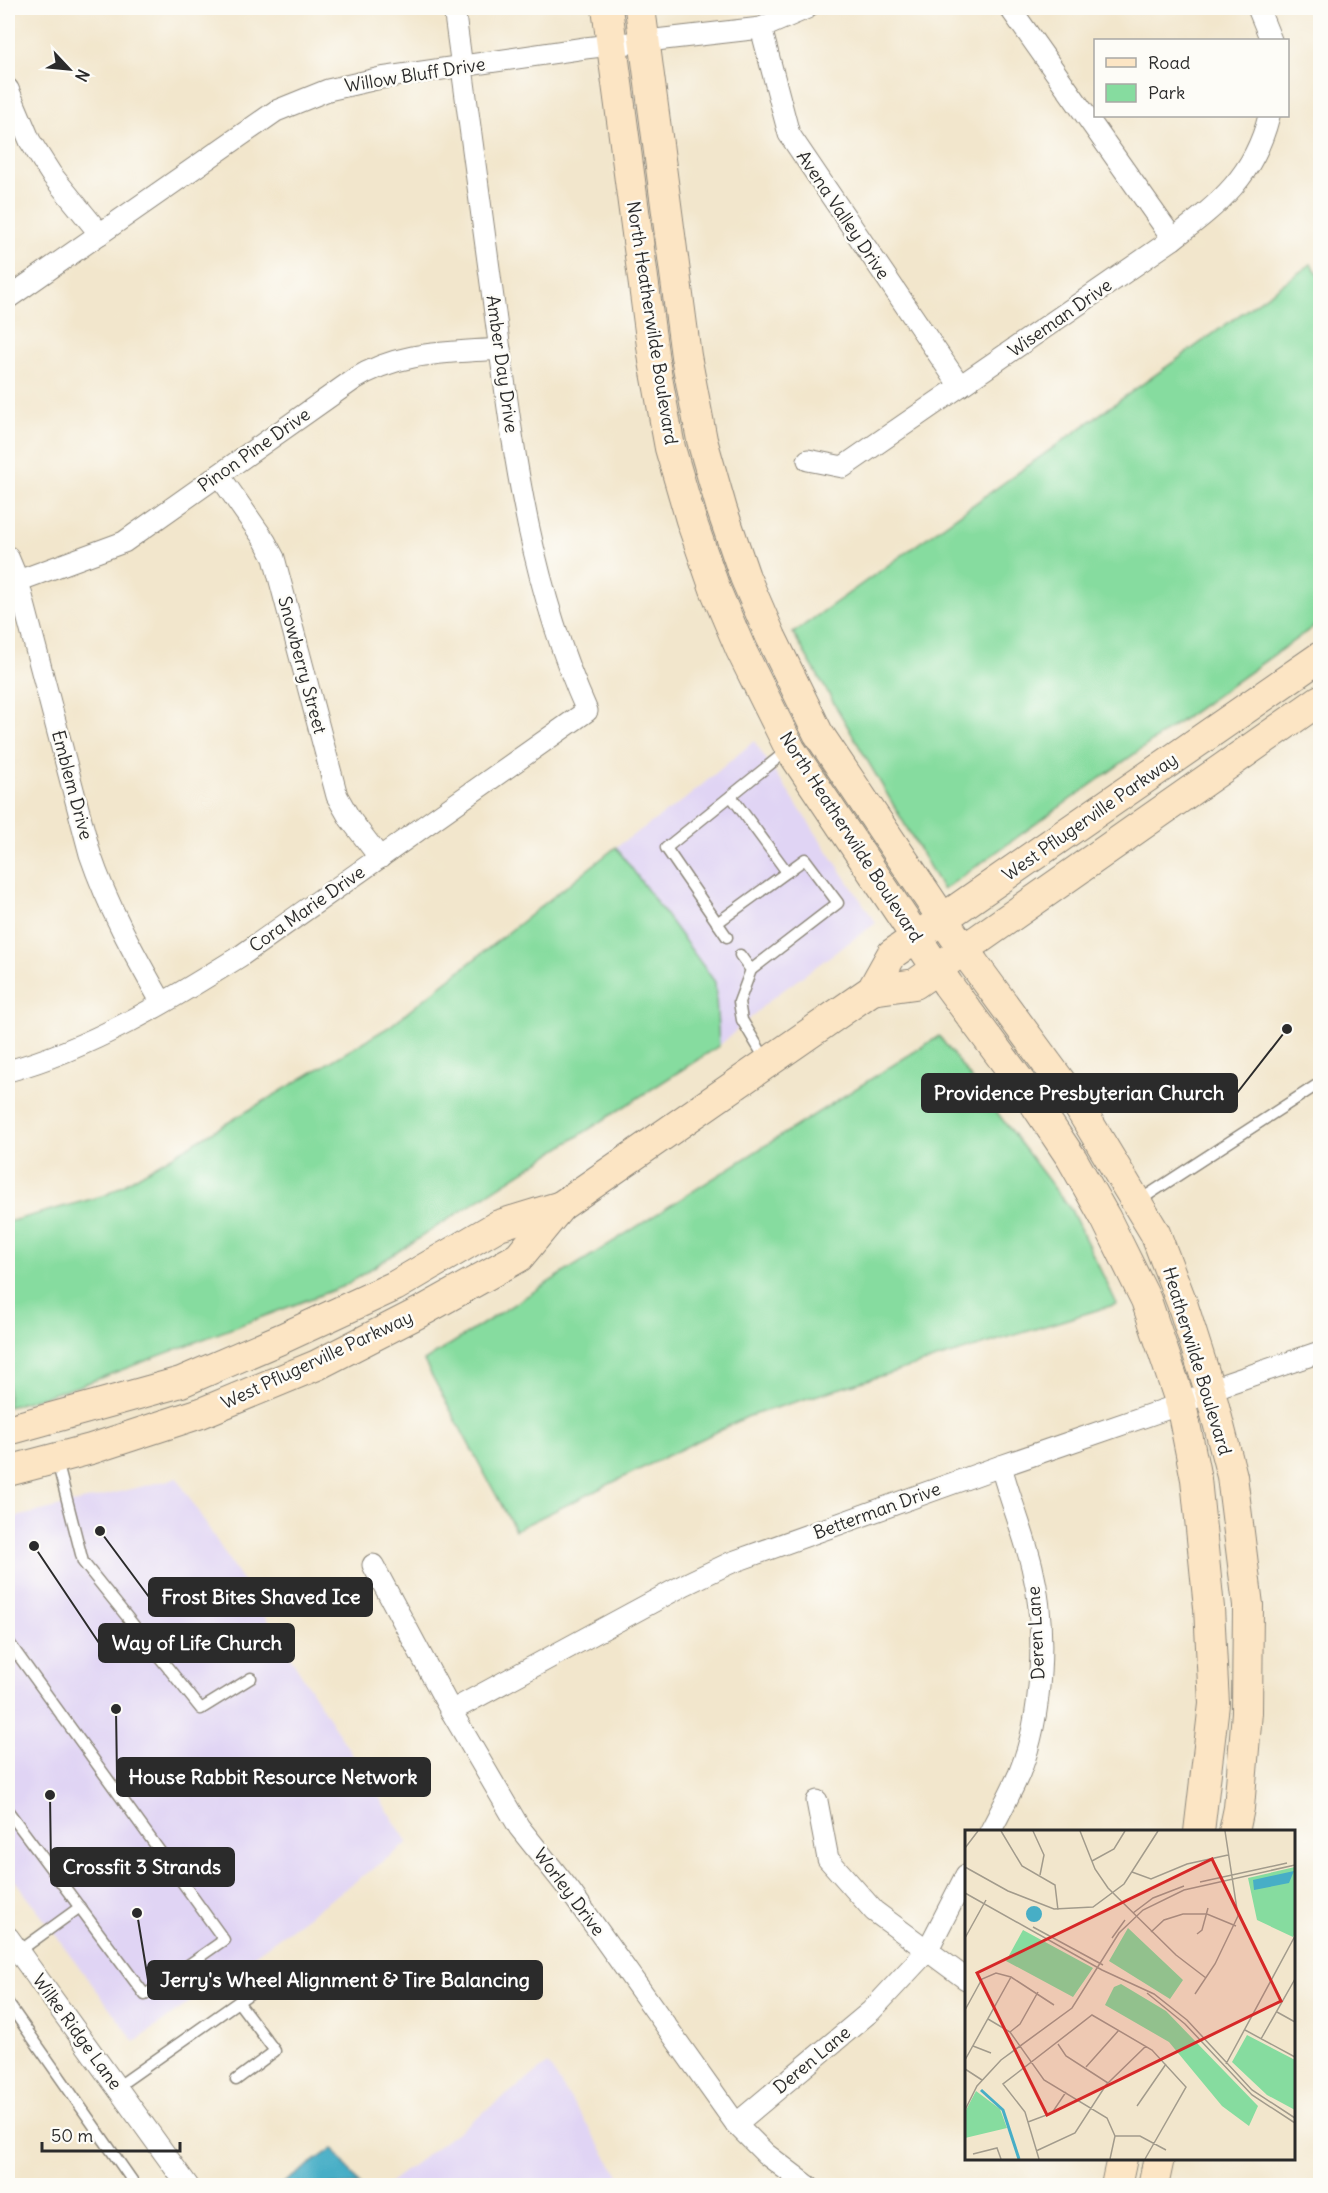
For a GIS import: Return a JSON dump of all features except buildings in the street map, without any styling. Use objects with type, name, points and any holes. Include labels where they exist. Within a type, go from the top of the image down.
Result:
[{"type":"main road","name":"North Heatherwilde Boulevard","points":[[607,8],[654,361],[670,448],[691,520],[715,589],[741,650],[790,749],[938,968]]},
{"type":"main road","name":"North Heatherwilde Boulevard","points":[[640,8],[686,356],[702,440],[722,510],[745,577],[771,637],[818,733],[963,949]]},
{"type":"main road","name":"West Pflugerville Parkway","points":[[8,1471],[91,1449],[201,1413],[317,1365],[426,1309],[519,1257],[561,1206],[872,990],[892,954],[1320,657]]},
{"type":"main road","name":"West Pflugerville Parkway","points":[[872,990],[915,984],[1320,700]]},
{"type":"main road","points":[[790,749],[800,744],[812,747],[836,761]]},
{"type":"main road","name":"Heatherwilde Boulevard","points":[[963,949],[1079,1107],[1155,1233],[1182,1303],[1210,1391],[1232,1476],[1248,1605],[1247,1712],[1239,1808],[1234,1830]]},
{"type":"main road","name":"Heatherwilde Boulevard","points":[[938,968],[1021,1083],[1072,1159],[1106,1219],[1146,1300],[1181,1404],[1196,1479],[1209,1608],[1214,1704],[1199,1830]]},
{"type":"main road","name":"West Pflugerville Parkway","points":[[8,1430],[181,1382],[284,1338],[395,1286],[500,1225],[561,1206]]},
{"type":"main road","points":[[1116,2186],[1122,2160]]},
{"type":"main road","points":[[1153,2186],[1159,2160]]},
{"type":"street","name":"Amber Day Drive","points":[[454,8],[517,473],[536,568],[552,622],[587,711]]},
{"type":"street","name":"Willow Bluff Drive","points":[[8,298],[276,111],[327,90],[381,78],[644,40],[761,28],[807,8]]},
{"type":"street","points":[[1010,8],[1173,239]]},
{"type":"street","points":[[1258,8],[1271,39]]},
{"type":"street","name":"Avena Valley Drive","points":[[761,28],[789,134],[960,386]]},
{"type":"street","points":[[8,89],[30,141],[51,174],[100,234]]},
{"type":"street","name":"Wiseman Drive","points":[[807,460],[843,466],[1173,239],[1230,192],[1249,165],[1261,141],[1269,117]]},
{"type":"street","name":"Pinon Pine Drive","points":[[18,581],[124,542],[352,380],[379,365],[420,355],[500,349]]},
{"type":"street","name":"Snowberry Street","points":[[219,475],[256,527],[273,558],[338,796],[350,819],[380,858]]},
{"type":"street","name":"Emblem Drive","points":[[8,557],[18,581],[93,864],[120,928],[162,1004]]},
{"type":"street","name":"Cora Marie Drive","points":[[8,1071],[40,1061],[104,1034],[162,1004],[242,955],[587,711]]},
{"type":"street","points":[[1106,1219],[1137,1202]]},
{"type":"street","name":"Betterman Drive","points":[[451,1711],[684,1585],[730,1563],[1181,1404],[1210,1391],[1320,1352]]},
{"type":"street","name":"Deren Lane","points":[[991,1830],[1020,1773],[1034,1720],[1040,1680],[1038,1605],[1032,1567],[1001,1466]]},
{"type":"street","name":"Worley Drive","points":[[373,1565],[451,1711],[519,1827],[570,1891],[736,2124],[766,2154],[808,2186]]},
{"type":"street","points":[[817,1801],[828,1859],[874,1911],[965,1978]]},
{"type":"street","name":"Deren Lane","points":[[736,2124],[871,2011],[927,1951],[965,1877]]},
{"type":"street","name":"Wilke Ridge Lane","points":[[13,1944],[188,2186]]},
{"type":"lane","points":[[727,937],[666,848],[790,749]]},
{"type":"lane","points":[[731,796],[787,872]]},
{"type":"lane","points":[[717,923],[805,859],[838,903],[751,970],[739,1002],[742,1020],[767,1063]]},
{"type":"lane","points":[[740,955],[751,970]]},
{"type":"lane","points":[[1137,1202],[1320,1083]]},
{"type":"lane","points":[[57,1458],[83,1563],[201,1709],[251,1678]]},
{"type":"lane","points":[[8,1641],[224,1940],[145,1995],[8,1811]]},
{"type":"lane","points":[[13,1944],[80,1907]]},
{"type":"lane","points":[[117,2087],[275,1976]]},
{"type":"lane","points":[[8,2002],[136,2186]]},
{"type":"lane","points":[[236,2080],[275,2051],[238,2003]]},
{"type":"shaded area","points":[[754,741],[876,923],[771,999],[719,1046],[715,982],[616,847],[684,800]]},
{"type":"shaded area","points":[[177,1478],[408,1843],[135,2042],[8,1871],[8,1519]]},
{"type":"shaded area","points":[[548,2064],[625,2185],[386,2185]]},
{"type":"green space","points":[[1311,264],[1320,276],[1320,622],[943,890],[793,633]]},
{"type":"green space","points":[[616,847],[715,982],[719,1046],[344,1286],[79,1386],[8,1407],[8,1222],[106,1195],[389,1027]]},
{"type":"green space","points":[[939,1036],[1071,1210],[1117,1304],[749,1416],[515,1530],[424,1361]]},
{"type":"water","points":[[333,2148],[360,2185],[281,2185]]},
{"type":"place","name":"Providence Presbyterian Church","points":[[1287,1029]]},
{"type":"place","name":"Frost Bites Shaved Ice","points":[[100,1531]]},
{"type":"place","name":"Way of Life Church","points":[[34,1546]]},
{"type":"place","name":"House Rabbit Resource Network","points":[[116,1709]]},
{"type":"place","name":"Crossfit 3 Strands","points":[[50,1795]]},
{"type":"place","name":"Jerry's Wheel Alignment & Tire Balancing","points":[[137,1913]]}]
